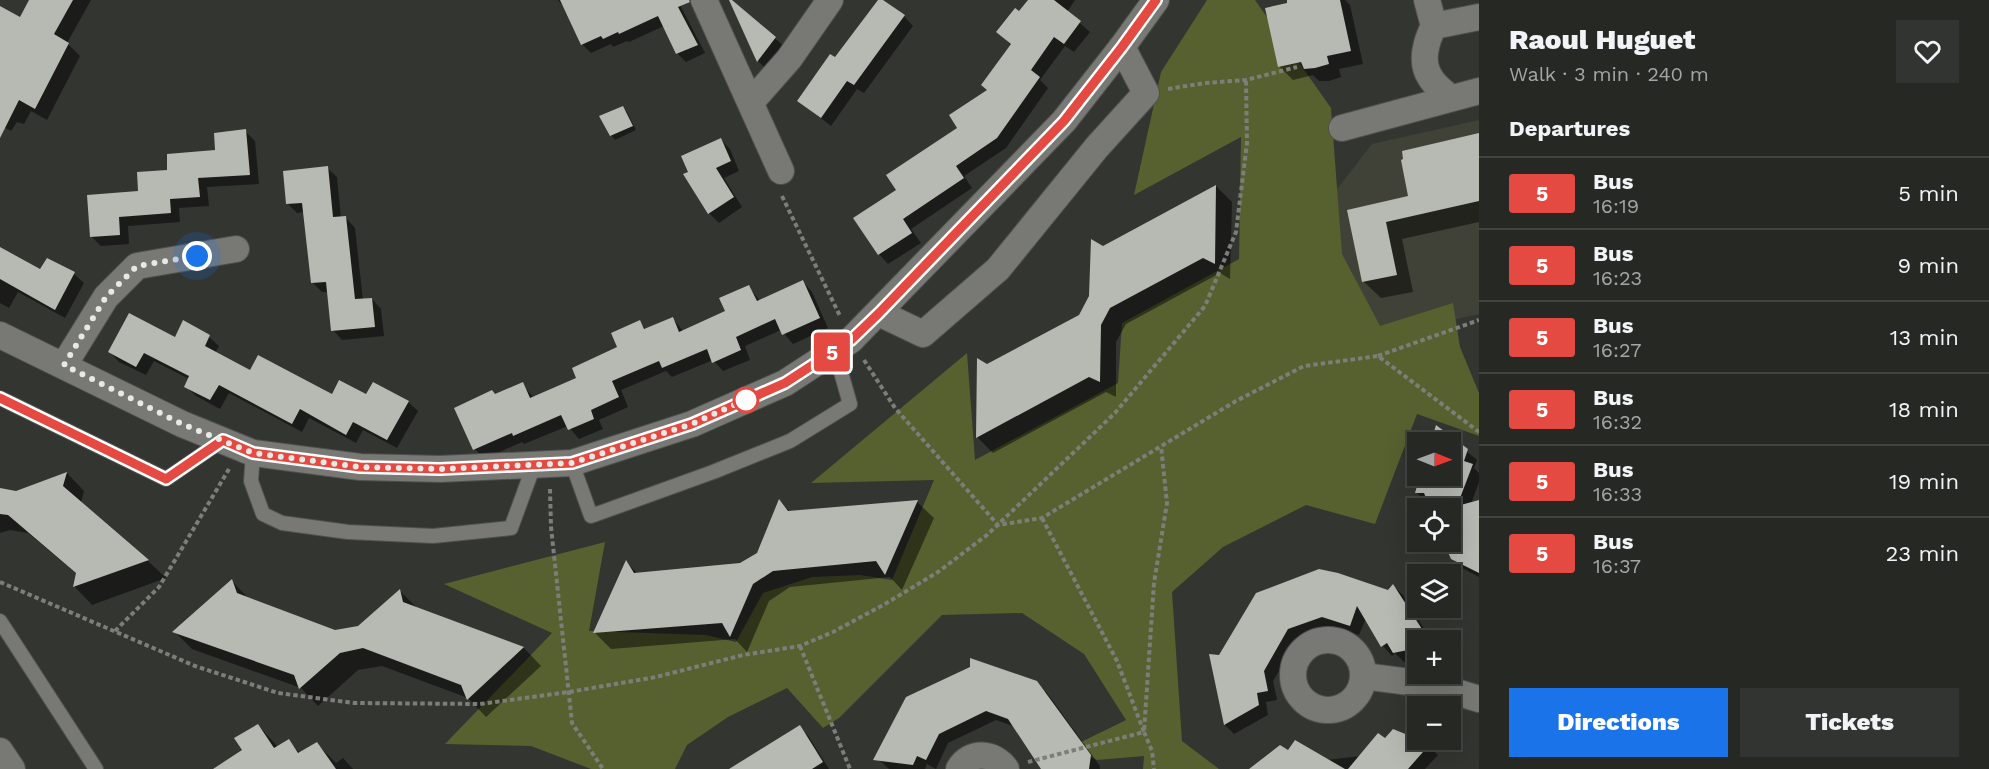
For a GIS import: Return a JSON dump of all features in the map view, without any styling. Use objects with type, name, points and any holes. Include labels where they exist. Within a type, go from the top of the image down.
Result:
[{"type":"street","points":[[704,0],[781,171]]},
{"type":"street","points":[[751,102],[789,59],[830,0]]},
{"type":"street","points":[[0,334],[182,424],[238,447],[360,467],[440,469],[552,464],[692,424],[785,383],[851,340],[1064,121],[1156,0]]},
{"type":"street","points":[[1427,0],[1434,26],[1428,37],[1424,55],[1429,76],[1450,98]]},
{"type":"street","points":[[1434,26],[1479,17]]},
{"type":"street","points":[[879,313],[923,334],[998,269],[1097,147],[1146,93],[1122,47]]},
{"type":"street","points":[[1342,128],[1479,91]]},
{"type":"street","points":[[64,365],[106,297],[137,266],[236,249]]},
{"type":"street","points":[[1363,676],[1433,685],[1479,699]]},
{"type":"street","points":[[0,752],[12,769]]},
{"type":"street","points":[[959,769],[968,759],[986,755],[1015,766]]},
{"type":"lane","points":[[0,398],[166,479],[238,447],[263,514],[282,523],[348,532],[423,536],[511,528],[552,464],[591,516],[713,472],[790,441],[850,404],[835,351]]},
{"type":"lane","points":[[0,621],[96,769]]},
{"type":"path","points":[[1146,93],[1205,83],[1246,80],[1297,67]]},
{"type":"path","points":[[0,582],[195,666],[278,693],[354,704],[480,704],[656,677],[743,655],[800,646],[833,632],[874,610],[938,572],[987,535],[1115,413],[1205,306],[1236,232],[1247,143],[1246,80]]},
{"type":"path","points":[[998,525],[1042,518],[1236,401],[1304,366],[1378,356],[1479,320]]},
{"type":"path","points":[[1378,356],[1479,432]]},
{"type":"path","points":[[1144,732],[1154,583],[1167,503],[1161,446]]},
{"type":"path","points":[[115,631],[159,586],[225,479],[238,447]]},
{"type":"path","points":[[552,464],[551,527],[572,723],[603,769]]},
{"type":"path","points":[[1042,518],[1117,661],[1152,750],[1154,769]]},
{"type":"path","points":[[800,646],[850,769]]},
{"type":"path","points":[[1015,766],[1144,732]]},
{"type":"shaded area","points":[[1479,120],[1479,314],[1342,345],[1331,197],[1372,144]]},
{"type":"green space","points":[[1207,0],[1255,0],[1331,108],[1342,254],[1380,326],[1453,303],[1460,347],[1479,393],[1479,436],[1417,414],[1410,432],[1407,432],[1407,440],[1375,524],[1306,505],[1223,547],[1172,592],[1182,741],[1219,769],[1143,769],[1144,756],[1097,760],[1069,748],[1126,720],[1084,654],[1022,613],[942,615],[839,718],[823,728],[787,688],[728,717],[687,745],[675,769],[591,769],[531,746],[445,744],[552,633],[444,584],[605,542],[589,631],[706,635],[736,642],[763,593],[812,577],[860,575],[892,580],[934,480],[811,483],[967,353],[975,460],[1118,383],[1122,323],[1239,259],[1241,137],[1134,195],[1161,72]]},
{"type":"building","points":[[29,0],[73,0],[54,34],[69,43],[35,109],[19,100],[0,138],[0,6],[20,17]]},
{"type":"building","points":[[560,0],[689,0],[690,2],[678,7],[698,45],[676,54],[658,16],[619,34],[618,32],[603,39],[601,36],[581,45]]},
{"type":"building","points":[[729,0],[732,0],[776,37],[757,62]]},
{"type":"building","points":[[878,0],[883,0],[905,15],[854,85],[847,81],[821,118],[797,101],[830,54],[835,57]]},
{"type":"building","points":[[1028,0],[1054,0],[1081,21],[1064,44],[1054,37],[1031,70],[1040,77],[997,138],[956,166],[964,178],[903,219],[912,233],[878,255],[853,218],[896,190],[886,175],[957,128],[949,115],[987,90],[981,85],[1011,44],[996,32],[1015,8],[1019,11]]},
{"type":"building","points":[[1287,0],[1340,0],[1351,51],[1327,56],[1329,64],[1315,68],[1304,69],[1301,62],[1278,67],[1265,8],[1287,3]]},
{"type":"building","points":[[623,106],[633,126],[610,136],[599,116]]},
{"type":"building","points":[[246,129],[250,175],[198,178],[200,197],[170,199],[171,213],[119,217],[120,235],[90,237],[87,195],[138,191],[137,172],[167,170],[167,154],[215,150],[214,133]]},
{"type":"building","points":[[1479,133],[1479,201],[1386,222],[1397,275],[1362,282],[1347,210],[1408,196],[1401,160],[1403,159],[1402,151]]},
{"type":"building","points":[[721,138],[731,161],[716,168],[734,197],[708,214],[683,174],[688,172],[681,156]]},
{"type":"building","points":[[328,166],[333,217],[346,216],[355,299],[372,298],[375,327],[331,331],[326,282],[311,283],[302,203],[286,204],[283,171]]},
{"type":"building","points":[[1216,185],[1215,264],[1203,258],[1110,308],[1101,325],[1100,382],[1089,377],[976,438],[977,358],[987,364],[1079,315],[1089,296],[1091,239],[1103,246]]},
{"type":"building","points":[[0,247],[40,269],[47,258],[75,272],[55,310],[0,279]]},
{"type":"building","points":[[803,280],[820,318],[782,335],[775,319],[736,337],[741,350],[712,363],[707,349],[662,368],[659,361],[612,381],[619,397],[591,410],[594,419],[568,430],[561,415],[473,450],[454,408],[492,390],[495,394],[523,382],[530,398],[576,378],[572,368],[617,347],[611,333],[640,320],[644,329],[673,317],[679,332],[725,311],[719,298],[749,285],[757,301]]},
{"type":"building","points":[[129,313],[175,337],[183,320],[210,335],[205,346],[250,370],[258,355],[332,394],[339,380],[366,394],[373,382],[409,401],[387,440],[353,422],[346,435],[300,409],[292,424],[219,385],[210,400],[184,387],[189,376],[144,353],[136,367],[108,352]]},
{"type":"building","points":[[1436,425],[1445,432],[1434,432]]},
{"type":"building","points":[[1461,444],[1468,449],[1464,461],[1473,464],[1460,498],[1426,498],[1424,493],[1415,493],[1417,486],[1461,486]]},
{"type":"building","points":[[67,472],[63,486],[149,560],[73,587],[76,573],[8,515],[0,514],[0,488],[16,491]]},
{"type":"building","points":[[779,499],[788,511],[918,500],[885,575],[876,561],[773,571],[753,584],[730,637],[722,623],[593,633],[626,560],[634,573],[740,563],[757,553]]},
{"type":"building","points":[[1479,500],[1479,573],[1451,559],[1448,552],[1461,552],[1461,505]]},
{"type":"building","points":[[1319,569],[1388,590],[1393,584],[1407,606],[1407,618],[1415,618],[1423,630],[1407,630],[1407,650],[1393,653],[1387,643],[1381,647],[1357,606],[1350,626],[1322,617],[1288,629],[1264,671],[1268,691],[1257,693],[1259,705],[1224,725],[1209,654],[1219,655],[1256,593]]},
{"type":"building","points":[[232,579],[237,593],[335,630],[358,626],[400,589],[403,602],[524,647],[467,700],[461,685],[363,648],[340,653],[299,689],[294,675],[172,632]]},
{"type":"building","points":[[970,658],[1037,681],[1091,755],[1089,769],[1041,769],[1008,719],[986,711],[939,734],[926,760],[917,756],[913,765],[873,760],[906,697],[970,667]]},
{"type":"building","points":[[258,724],[274,748],[289,739],[298,753],[317,742],[336,769],[213,769],[242,750],[234,738]]},
{"type":"building","points":[[800,725],[823,762],[812,769],[729,769]]},
{"type":"building","points":[[1393,729],[1407,735],[1407,750],[1425,750],[1408,769],[1348,769],[1378,733],[1385,738]]},
{"type":"building","points":[[1295,740],[1345,769],[1249,769],[1280,745],[1288,750]]},
{"type":"bus line","name":"5","points":[[0,398],[166,479],[223,440],[253,453],[360,467],[440,469],[572,463],[692,424],[785,383],[851,340],[1064,121],[1156,0]]},
{"type":"route","points":[[197,256],[137,266],[106,297],[64,365],[182,424],[253,453],[360,467],[440,469],[572,463],[692,424],[746,400]]}]
